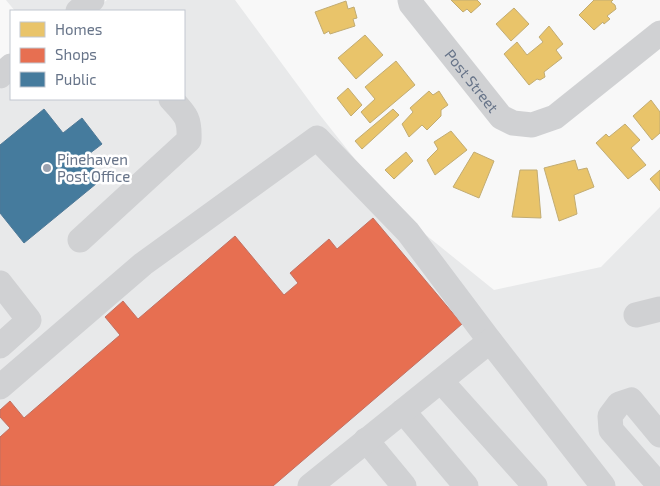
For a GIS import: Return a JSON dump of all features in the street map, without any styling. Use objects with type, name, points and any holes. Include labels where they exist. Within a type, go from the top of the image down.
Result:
[{"type":"street","name":"Post Street","points":[[410,0],[417,12],[500,117],[513,123],[532,125],[555,117],[660,32]]},
{"type":"street","points":[[0,76],[10,67]]},
{"type":"street","points":[[80,240],[189,140],[190,126],[184,112],[172,100]]},
{"type":"street","points":[[0,387],[143,264],[317,138],[408,232],[603,486]]},
{"type":"street","points":[[0,283],[29,320],[0,346]]},
{"type":"street","points":[[636,315],[660,309]]},
{"type":"street","points":[[310,486],[338,477],[366,440],[490,341]]},
{"type":"street","points":[[442,381],[535,486]]},
{"type":"street","points":[[660,436],[631,400],[619,404],[610,416],[611,430],[660,486]]},
{"type":"street","points":[[403,411],[466,486]]},
{"type":"street","points":[[366,440],[404,486]]},
{"type":"shaded area","points":[[6,0],[92,0],[79,10],[14,10]]},
{"type":"shaded area","points":[[107,0],[235,0],[316,110],[395,210],[494,290],[601,267],[660,207],[660,486],[0,486],[0,89],[10,81],[10,100],[185,100],[185,10],[94,10]]},
{"type":"building: Homes","points":[[451,0],[477,0],[481,4],[471,13],[467,9],[463,12]]},
{"type":"building: Homes","points":[[594,0],[613,0],[611,2],[615,5],[616,9],[607,16],[610,19],[594,30],[579,15]]},
{"type":"building: Homes","points":[[346,1],[348,9],[354,7],[357,18],[353,19],[355,26],[330,34],[329,31],[324,34],[315,12]]},
{"type":"building: Homes","points":[[514,8],[529,24],[511,41],[496,24]]},
{"type":"building: Homes","points":[[549,26],[563,44],[556,50],[562,58],[544,72],[545,77],[540,80],[537,79],[529,85],[504,54],[517,42],[527,55],[543,42],[539,37]]},
{"type":"building: Homes","points":[[365,35],[383,55],[356,79],[338,58]]},
{"type":"building: Homes","points":[[396,61],[415,85],[370,123],[361,112],[375,99],[365,87]]},
{"type":"building: Homes","points":[[348,88],[362,105],[351,116],[337,98]]},
{"type":"building: Homes","points":[[429,91],[433,95],[439,91],[448,105],[441,110],[441,116],[427,130],[422,125],[409,137],[402,124],[413,112],[410,108]]},
{"type":"building: Homes","points":[[651,100],[660,112],[660,133],[652,140],[633,116]]},
{"type":"building: Homes","points":[[393,109],[399,115],[362,149],[355,141]]},
{"type":"building: Homes","points":[[625,124],[640,140],[631,148],[646,165],[628,179],[596,143],[606,134],[609,137]]},
{"type":"building: Homes","points":[[451,131],[467,150],[435,175],[427,160],[438,149],[434,142]]},
{"type":"building: Homes","points":[[406,152],[413,161],[394,179],[385,170]]},
{"type":"building: Homes","points":[[474,152],[494,161],[479,198],[453,187]]},
{"type":"building: Homes","points":[[575,160],[578,170],[587,168],[594,187],[574,195],[577,214],[559,221],[544,168]]},
{"type":"building: Homes","points":[[520,170],[537,170],[541,218],[512,217]]},
{"type":"building: Homes","points":[[660,170],[660,191],[650,179]]},
{"type":"building: Shops","points":[[373,218],[462,324],[273,486],[0,486],[0,437],[10,428],[0,417],[0,410],[10,401],[24,418],[120,335],[105,317],[123,301],[138,319],[235,236],[284,295],[298,283],[290,273],[329,239],[337,249]]},
{"type":"building: Public","name":"Pinehaven Post Office","points":[[44,109],[63,133],[82,118],[102,144],[85,157],[102,179],[24,243],[0,213],[0,145]]},
{"type":"place","name":"Pinehaven Post Office","points":[[47,168]]}]
